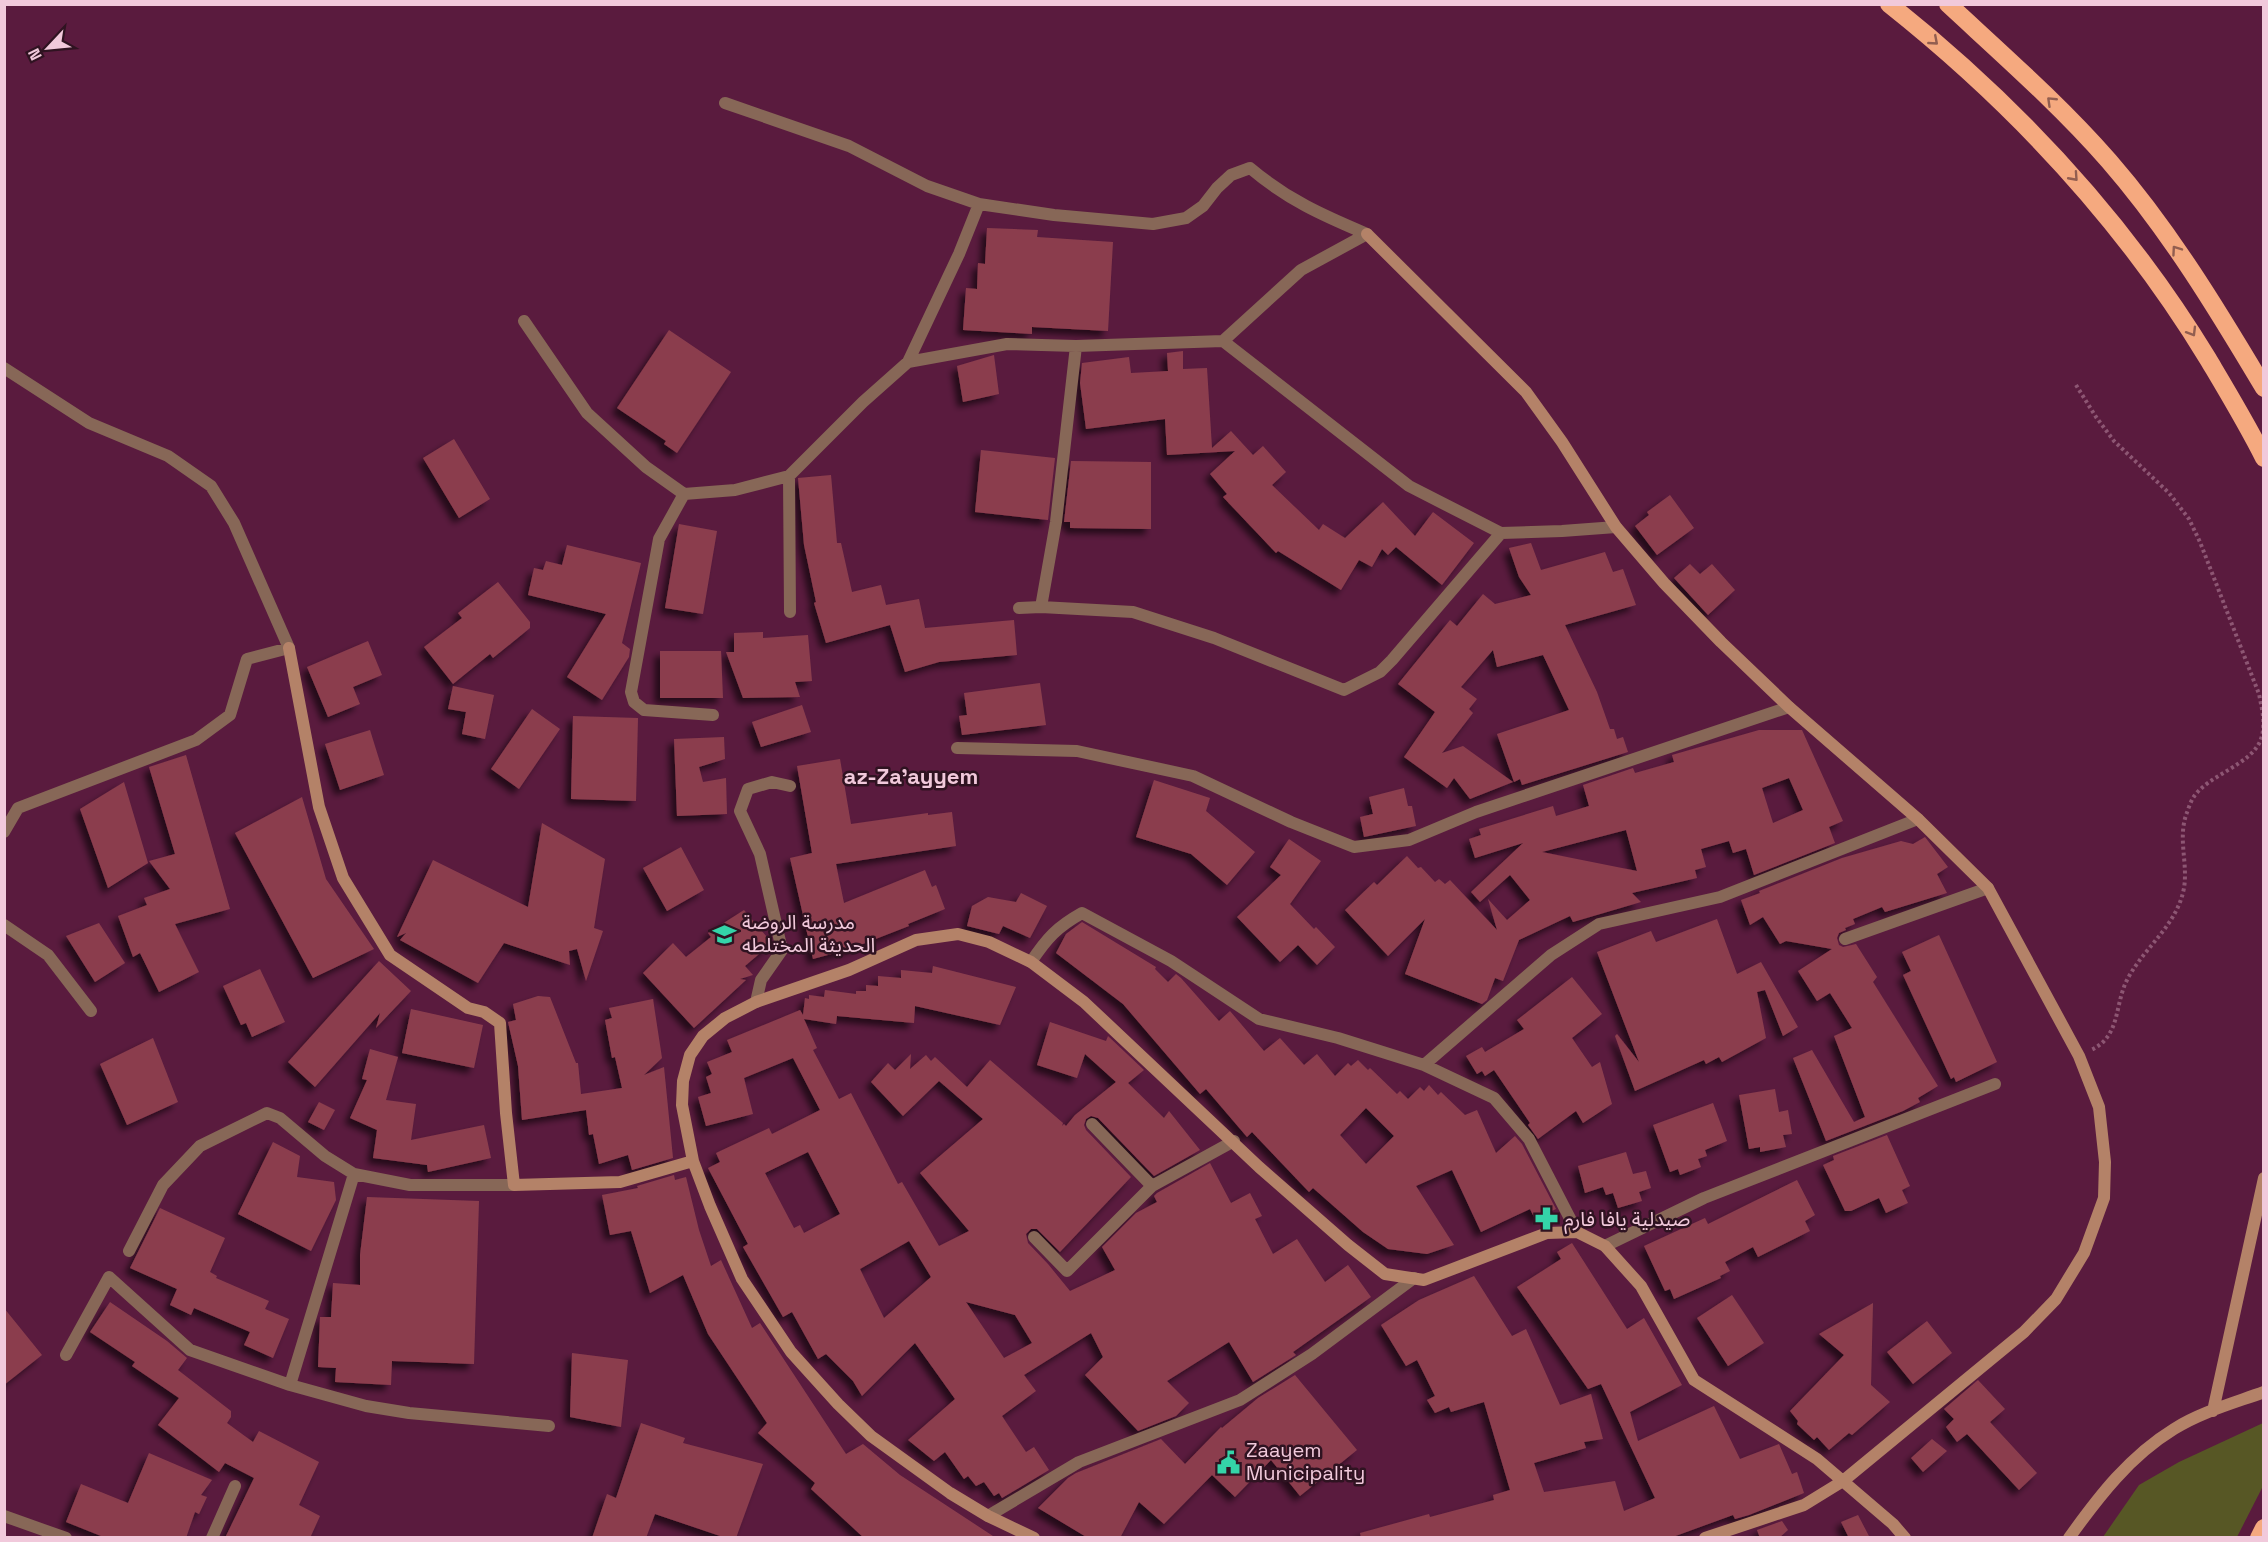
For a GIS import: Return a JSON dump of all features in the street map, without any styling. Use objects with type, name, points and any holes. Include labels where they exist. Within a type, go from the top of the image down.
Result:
[{"type":"highway","points":[[1889,4],[1992,92],[2043,143],[2094,200],[2148,268],[2183,319],[2252,433],[2264,458]]},
{"type":"highway","points":[[1948,4],[2060,110],[2109,161],[2153,217],[2192,273],[2264,388]]},
{"type":"highway","points":[[2259,1538],[2264,1528]]},
{"type":"street","points":[[725,103],[849,146],[927,186],[979,204],[1054,215],[1153,224],[1186,218],[1203,206],[1231,175],[1250,168],[1271,186],[1315,213],[1367,234],[1526,392],[1562,442],[1616,527],[1664,583],[1789,707],[1918,819],[1988,888],[2079,1056],[2099,1107],[2105,1161],[2103,1198],[2084,1253],[2056,1299],[2024,1332],[1843,1481],[1804,1505],[1705,1538]]},
{"type":"street","points":[[524,321],[587,413],[646,467],[684,494],[735,490],[789,476],[908,362],[959,254],[979,204]]},
{"type":"street","points":[[1222,341],[1301,270],[1367,234]]},
{"type":"street","points":[[908,362],[1007,344],[1076,345],[1222,341],[1409,486],[1501,533],[1616,527]]},
{"type":"street","points":[[1041,607],[1056,522],[1076,345]]},
{"type":"street","points":[[4,368],[89,423],[168,456],[211,486],[234,524],[289,648],[319,807],[343,878],[390,955],[468,1008],[484,1012],[500,1023],[514,1185]]},
{"type":"street","points":[[789,476],[790,612]]},
{"type":"street","points":[[684,494],[659,539],[631,692],[634,702],[644,710],[713,715]]},
{"type":"street","points":[[1019,608],[1134,612],[1214,638],[1344,690],[1380,672],[1392,660],[1501,533]]},
{"type":"street","points":[[4,832],[18,808],[196,740],[230,715],[247,659],[289,648]]},
{"type":"street","points":[[957,748],[1077,751],[1193,776],[1291,822],[1354,847],[1409,840],[1476,812],[1789,707]]},
{"type":"street","points":[[756,1002],[761,980],[782,950],[760,854],[740,811],[748,789],[772,782],[790,786]]},
{"type":"street","points":[[1424,1065],[1551,955],[1599,924],[1720,897],[1918,819]]},
{"type":"street","points":[[1845,939],[1988,888]]},
{"type":"street","points":[[1031,962],[1060,925],[1082,913],[1171,961],[1259,1019],[1338,1038],[1424,1065],[1494,1098],[1529,1139],[1577,1232]]},
{"type":"street","points":[[4,925],[48,955],[91,1011]]},
{"type":"street","points":[[1034,1538],[988,1516],[950,1493],[871,1436],[830,1396],[791,1352],[742,1279],[693,1161],[682,1105],[683,1081],[690,1055],[703,1036],[724,1018],[756,1002],[849,969],[916,940],[958,934],[989,942],[1031,962],[1084,1002],[1268,1174],[1348,1245],[1385,1274],[1424,1280],[1547,1233],[1577,1232],[1605,1246],[1641,1286],[1694,1380],[1818,1459],[1893,1524],[1905,1538]]},
{"type":"street","points":[[1605,1246],[1704,1198],[1995,1084]]},
{"type":"street","points":[[129,1251],[163,1185],[200,1146],[267,1113],[280,1118],[325,1156],[354,1174],[410,1185],[620,1182],[693,1161]]},
{"type":"street","points":[[1092,1124],[1152,1186]]},
{"type":"street","points":[[1034,1237],[1066,1271],[1152,1186],[1234,1140]]},
{"type":"street","points":[[290,1385],[354,1174]]},
{"type":"street","points":[[2213,1411],[2264,1178]]},
{"type":"street","points":[[66,1355],[109,1277],[190,1350],[290,1385],[366,1406],[409,1413],[549,1426]]},
{"type":"street","points":[[988,1516],[1078,1462],[1240,1400],[1312,1354],[1414,1278]]},
{"type":"street","points":[[2069,1538],[2099,1496],[2132,1461],[2175,1428],[2264,1392]]},
{"type":"street","points":[[212,1538],[235,1486]]},
{"type":"street","points":[[4,1516],[66,1538]]},
{"type":"path","points":[[2076,385],[2114,441],[2169,493],[2189,519],[2259,694],[2264,720],[2261,739],[2254,751],[2193,797],[2182,830],[2184,886],[2179,907],[2169,925],[2126,982],[2112,1029],[2103,1045],[2079,1056]]},
{"type":"shaded area","points":[[2263,1423],[2263,1486],[2237,1537],[2103,1537],[2139,1485],[2179,1462]]},
{"type":"building","points":[[987,228],[1038,230],[1037,237],[1113,242],[1108,331],[1032,327],[1032,334],[963,330],[966,288],[977,289],[978,263],[985,264]]},
{"type":"building","points":[[669,330],[731,372],[677,453],[664,444],[666,441],[617,408]]},
{"type":"building","points":[[1183,351],[1183,369],[1207,368],[1212,448],[1231,431],[1253,455],[1263,446],[1286,472],[1272,485],[1319,530],[1323,524],[1345,538],[1383,502],[1415,536],[1433,512],[1474,543],[1442,585],[1396,547],[1388,555],[1382,549],[1372,567],[1359,560],[1341,590],[1278,551],[1276,553],[1223,497],[1227,494],[1210,474],[1235,451],[1167,455],[1165,419],[1086,429],[1080,383],[1082,363],[1129,357],[1131,373],[1168,371],[1167,353]]},
{"type":"building","points":[[994,355],[999,394],[963,402],[957,366]]},
{"type":"building","points":[[454,439],[490,499],[459,518],[423,458]]},
{"type":"building","points":[[981,450],[1055,458],[1048,520],[975,512]]},
{"type":"building","points":[[1071,461],[1151,462],[1151,529],[1070,528],[1070,522],[1064,522]]},
{"type":"building","points":[[831,475],[837,543],[841,543],[852,592],[881,585],[886,605],[919,599],[925,628],[1014,620],[1017,655],[939,662],[905,672],[890,625],[826,643],[814,603],[816,602],[804,545],[798,478]]},
{"type":"building","points":[[1670,495],[1694,528],[1657,555],[1635,526],[1649,515],[1647,512]]},
{"type":"building","points":[[679,524],[717,531],[703,614],[665,608]]},
{"type":"building","points":[[1531,543],[1541,570],[1605,552],[1613,572],[1623,569],[1636,605],[1565,625],[1597,692],[1610,729],[1614,729],[1617,739],[1623,737],[1628,752],[1522,785],[1520,779],[1514,782],[1497,734],[1569,710],[1543,655],[1497,667],[1493,650],[1461,687],[1477,699],[1469,709],[1473,713],[1442,753],[1463,746],[1513,782],[1470,799],[1454,778],[1447,788],[1404,757],[1435,712],[1398,684],[1450,620],[1457,626],[1483,594],[1495,604],[1531,595],[1519,577],[1509,548]]},
{"type":"building","points":[[567,545],[641,563],[622,643],[630,649],[629,657],[602,700],[567,677],[606,614],[528,595],[534,568],[543,570],[546,561],[562,565]]},
{"type":"building","points":[[1690,564],[1700,574],[1712,564],[1735,590],[1708,615],[1674,578]]},
{"type":"building","points":[[498,582],[530,622],[530,628],[493,658],[490,654],[453,684],[424,647],[462,618],[458,613]]},
{"type":"building","points":[[763,632],[763,638],[808,635],[812,681],[795,682],[800,697],[743,698],[726,652],[734,652],[734,633]]},
{"type":"building","points":[[368,641],[382,675],[353,687],[360,704],[328,717],[307,667]]},
{"type":"building","points":[[660,651],[721,651],[723,698],[660,698]]},
{"type":"building","points":[[1040,683],[1046,725],[962,735],[959,716],[967,715],[964,693]]},
{"type":"building","points":[[453,686],[494,695],[485,739],[462,734],[466,712],[448,709]]},
{"type":"building","points":[[802,705],[811,732],[761,747],[752,722]]},
{"type":"building","points":[[532,709],[560,729],[519,789],[491,769]]},
{"type":"building","points":[[573,716],[638,718],[636,801],[571,799]]},
{"type":"building","points":[[370,730],[384,775],[340,790],[325,744]]},
{"type":"building","points":[[1759,730],[1802,730],[1843,821],[1829,827],[1835,843],[1754,875],[1746,849],[1733,853],[1729,841],[1701,849],[1706,867],[1695,870],[1697,878],[1632,893],[1641,902],[1573,922],[1570,916],[1519,940],[1503,981],[1495,978],[1487,1000],[1482,1004],[1405,974],[1425,919],[1388,956],[1345,910],[1374,882],[1377,885],[1407,856],[1435,882],[1439,879],[1445,884],[1450,880],[1497,930],[1488,899],[1507,920],[1530,900],[1510,875],[1480,902],[1471,892],[1523,843],[1475,858],[1469,839],[1481,835],[1479,829],[1553,806],[1556,816],[1589,806],[1583,785],[1633,768],[1635,773],[1674,762],[1672,755]],"holes":[[[1789,778],[1803,810],[1773,823],[1762,788]],[[1626,830],[1637,871],[1542,852]]]},
{"type":"building","points":[[724,737],[725,759],[699,767],[703,782],[726,778],[727,814],[677,816],[674,739]]},
{"type":"building","points":[[186,755],[230,909],[175,924],[199,972],[159,992],[140,953],[133,957],[118,916],[147,905],[144,898],[170,889],[149,861],[175,854],[149,767]]},
{"type":"building","points":[[840,759],[851,824],[928,813],[928,815],[952,812],[956,846],[836,864],[844,903],[925,870],[932,887],[936,885],[945,909],[850,949],[813,959],[790,858],[812,853],[797,766]]},
{"type":"building","points":[[1154,780],[1210,798],[1206,811],[1255,852],[1227,885],[1191,854],[1136,837]]},
{"type":"building","points":[[124,782],[148,863],[108,888],[80,809]]},
{"type":"building","points":[[1404,788],[1408,806],[1412,806],[1416,826],[1364,837],[1360,817],[1373,814],[1369,797]]},
{"type":"building","points":[[302,797],[326,879],[374,949],[313,978],[235,833]]},
{"type":"building","points":[[542,823],[605,859],[594,928],[603,931],[586,981],[577,949],[569,951],[570,965],[504,943],[478,983],[400,940],[406,933],[397,937],[433,860],[528,907]]},
{"type":"building","points":[[1925,837],[1948,867],[1937,874],[1947,893],[1885,912],[1882,907],[1853,919],[1855,924],[1845,928],[1846,930],[1839,933],[1837,938],[1839,945],[1843,947],[1856,944],[1877,977],[1873,982],[1938,1086],[1918,1098],[1920,1102],[1903,1111],[1826,1141],[1793,1058],[1812,1050],[1854,1122],[1865,1117],[1834,1036],[1852,1028],[1830,993],[1817,1001],[1798,971],[1832,949],[1786,941],[1780,944],[1763,917],[1750,925],[1741,900],[1842,858],[1901,841],[1913,844]]},
{"type":"building","points":[[1289,839],[1321,861],[1290,904],[1335,947],[1317,965],[1298,945],[1280,962],[1237,917],[1281,875],[1270,867]]},
{"type":"building","points":[[681,847],[704,890],[667,911],[643,868]]},
{"type":"building","points":[[1021,893],[1047,906],[1030,938],[1003,926],[999,934],[967,926],[972,906],[988,897],[1016,902]]},
{"type":"building","points":[[744,910],[772,943],[745,966],[753,975],[740,979],[746,980],[694,1028],[643,973],[673,943],[686,957],[711,937],[708,933]]},
{"type":"building","points":[[1717,919],[1737,974],[1761,962],[1798,1027],[1783,1036],[1765,990],[1757,992],[1766,1038],[1722,1062],[1719,1057],[1706,1064],[1704,1060],[1635,1091],[1615,1036],[1617,1034],[1639,1062],[1597,952],[1651,931],[1656,942]]},
{"type":"building","points":[[1082,922],[1156,967],[1155,969],[1168,982],[1176,974],[1219,1021],[1230,1011],[1264,1051],[1280,1038],[1304,1065],[1317,1054],[1335,1076],[1348,1063],[1351,1066],[1358,1060],[1368,1070],[1370,1068],[1397,1094],[1400,1091],[1408,1099],[1420,1087],[1424,1091],[1429,1085],[1438,1095],[1441,1092],[1465,1115],[1477,1110],[1496,1153],[1515,1136],[1522,1144],[1556,1209],[1535,1219],[1530,1209],[1481,1232],[1452,1170],[1416,1186],[1454,1245],[1427,1254],[1388,1249],[1363,1232],[1313,1188],[1309,1192],[1252,1132],[1247,1137],[1206,1089],[1200,1094],[1123,1004],[1056,953],[1066,934]],"holes":[[[1366,1108],[1394,1136],[1366,1164],[1340,1135]]]},
{"type":"building","points":[[99,923],[125,963],[95,982],[66,936]]},
{"type":"building","points":[[1939,935],[1997,1062],[1956,1082],[1954,1077],[1951,1079],[1903,975],[1911,971],[1902,952]]},
{"type":"building","points":[[379,961],[411,991],[376,1028],[380,1013],[315,1087],[288,1062]]},
{"type":"building","points":[[933,966],[1016,987],[1000,1025],[915,1006],[914,1023],[837,1016],[836,1024],[804,1019],[817,1048],[813,1050],[839,1099],[851,1093],[898,1184],[902,1182],[939,1246],[969,1231],[920,1173],[983,1119],[939,1081],[903,1116],[871,1082],[888,1063],[895,1070],[911,1054],[910,1069],[926,1055],[931,1061],[935,1057],[967,1087],[990,1060],[1063,1123],[1062,1126],[1064,1124],[1066,1126],[1075,1115],[1116,1082],[1085,1054],[1077,1078],[1037,1065],[1050,1022],[1106,1041],[1108,1036],[1144,1070],[1128,1083],[1164,1118],[1169,1111],[1200,1150],[1154,1176],[1098,1118],[1091,1116],[1086,1119],[1084,1125],[1086,1130],[1131,1177],[1060,1252],[1037,1229],[1031,1229],[1026,1234],[1028,1243],[1070,1291],[1115,1270],[1102,1247],[1136,1213],[1157,1202],[1154,1196],[1157,1193],[1210,1163],[1231,1203],[1250,1193],[1262,1216],[1255,1219],[1273,1254],[1297,1239],[1325,1282],[1348,1265],[1371,1297],[1293,1352],[1296,1355],[1253,1382],[1229,1342],[1167,1381],[1189,1403],[1176,1416],[1138,1431],[1085,1375],[1103,1357],[1091,1333],[1024,1375],[1036,1391],[1002,1416],[1026,1452],[1034,1447],[1049,1470],[1002,1498],[999,1493],[994,1496],[984,1482],[976,1486],[968,1476],[964,1479],[945,1452],[934,1461],[908,1440],[955,1399],[915,1343],[862,1396],[853,1381],[826,1354],[818,1359],[792,1312],[783,1317],[743,1247],[748,1244],[708,1168],[720,1162],[716,1153],[769,1128],[772,1134],[820,1110],[793,1058],[744,1078],[753,1114],[706,1126],[698,1097],[711,1093],[706,1077],[712,1074],[707,1062],[732,1052],[727,1040],[800,1010],[803,1015],[805,998],[809,999],[809,995],[824,997],[825,990],[856,994],[856,991],[866,991],[866,985],[878,986],[878,976],[901,978],[901,970],[932,973]],"holes":[[[808,1152],[840,1214],[804,1233],[800,1225],[794,1228],[765,1173]],[[909,1241],[931,1277],[884,1318],[860,1269]],[[966,1302],[1015,1315],[1032,1343],[1004,1358]]]},
{"type":"building","points":[[260,969],[285,1022],[252,1037],[246,1023],[241,1025],[223,986]]},
{"type":"building","points":[[1572,977],[1602,1014],[1572,1038],[1592,1067],[1600,1062],[1612,1104],[1583,1123],[1576,1111],[1538,1139],[1528,1125],[1530,1123],[1494,1070],[1485,1076],[1482,1071],[1477,1074],[1466,1056],[1482,1047],[1485,1052],[1524,1029],[1517,1020]]},
{"type":"building","points":[[538,996],[550,997],[576,1063],[578,1063],[581,1094],[622,1088],[615,1057],[612,1058],[605,1020],[612,1018],[609,1008],[653,999],[662,1058],[644,1075],[664,1067],[673,1158],[632,1170],[628,1155],[599,1164],[593,1134],[589,1135],[586,1110],[522,1120],[518,1066],[508,1022],[516,1020],[513,1004]]},
{"type":"building","points":[[411,1009],[483,1025],[474,1068],[402,1053]]},
{"type":"building","points":[[153,1038],[178,1102],[127,1125],[100,1064]]},
{"type":"building","points":[[370,1049],[398,1057],[386,1100],[416,1104],[411,1140],[484,1125],[491,1158],[428,1172],[427,1165],[373,1158],[377,1130],[350,1118],[367,1080],[362,1079]]},
{"type":"building","points":[[1775,1089],[1779,1112],[1788,1110],[1792,1134],[1783,1135],[1786,1147],[1760,1152],[1760,1147],[1749,1149],[1739,1095]]},
{"type":"building","points":[[319,1102],[335,1110],[324,1130],[308,1122]]},
{"type":"building","points":[[1713,1103],[1727,1141],[1705,1150],[1707,1156],[1698,1159],[1701,1167],[1680,1175],[1678,1169],[1670,1172],[1653,1125]]},
{"type":"building","points":[[1887,1135],[1910,1186],[1902,1190],[1908,1203],[1886,1213],[1879,1198],[1851,1211],[1845,1211],[1823,1165],[1834,1160],[1833,1156]]},
{"type":"building","points":[[273,1142],[300,1156],[297,1177],[334,1182],[336,1200],[311,1251],[238,1214]]},
{"type":"building","points":[[1626,1152],[1633,1174],[1646,1171],[1651,1188],[1639,1192],[1642,1201],[1618,1208],[1613,1193],[1606,1195],[1603,1187],[1585,1193],[1578,1166]]},
{"type":"building","points":[[674,1175],[675,1180],[686,1177],[699,1230],[711,1266],[721,1260],[752,1328],[760,1323],[846,1454],[863,1444],[900,1475],[996,1538],[864,1538],[811,1489],[815,1483],[758,1433],[767,1423],[708,1334],[683,1275],[650,1293],[631,1231],[610,1235],[602,1195],[638,1188],[637,1186]]},
{"type":"building","points":[[1797,1180],[1815,1215],[1805,1221],[1810,1231],[1758,1257],[1753,1247],[1725,1262],[1730,1271],[1720,1276],[1721,1278],[1674,1299],[1670,1289],[1665,1291],[1644,1246],[1705,1218],[1708,1224]]},
{"type":"building","points":[[367,1197],[479,1201],[474,1364],[392,1361],[391,1385],[335,1382],[336,1368],[318,1367],[320,1317],[331,1317],[333,1283],[360,1285],[360,1255]]},
{"type":"building","points":[[160,1208],[225,1238],[210,1272],[217,1276],[216,1278],[269,1301],[265,1309],[289,1319],[273,1358],[244,1345],[250,1332],[194,1308],[191,1315],[170,1305],[177,1289],[130,1268]]},
{"type":"building","points":[[1572,1243],[1627,1329],[1644,1318],[1682,1385],[1630,1412],[1638,1441],[1714,1406],[1740,1459],[1779,1444],[1792,1474],[1797,1472],[1804,1493],[1749,1515],[1735,1519],[1733,1515],[1670,1538],[1361,1538],[1360,1533],[1429,1514],[1430,1517],[1494,1500],[1493,1495],[1510,1490],[1484,1402],[1451,1412],[1449,1407],[1435,1413],[1427,1400],[1435,1396],[1417,1360],[1406,1366],[1381,1325],[1419,1300],[1474,1276],[1512,1336],[1526,1329],[1560,1405],[1591,1394],[1603,1439],[1584,1442],[1586,1448],[1534,1463],[1544,1492],[1615,1481],[1624,1511],[1655,1498],[1601,1384],[1588,1389],[1517,1287],[1561,1259],[1557,1252]]},
{"type":"building","points":[[1732,1295],[1764,1343],[1728,1366],[1697,1318]]},
{"type":"building","points":[[110,1302],[167,1341],[187,1358],[178,1370],[231,1411],[231,1417],[227,1423],[253,1442],[259,1431],[319,1462],[299,1505],[320,1516],[310,1538],[225,1538],[254,1478],[225,1463],[219,1472],[158,1425],[179,1398],[132,1366],[135,1362],[90,1332]]},
{"type":"building","points":[[1873,1303],[1871,1385],[1890,1402],[1852,1435],[1849,1433],[1829,1450],[1817,1437],[1814,1440],[1797,1424],[1798,1421],[1790,1411],[1844,1355],[1819,1334]]},
{"type":"building","points":[[4,1308],[42,1355],[4,1385]]},
{"type":"building","points":[[1927,1321],[1952,1353],[1913,1384],[1887,1352]]},
{"type":"building","points":[[572,1353],[628,1360],[621,1427],[570,1417]]},
{"type":"building","points":[[1295,1375],[1357,1450],[1300,1496],[1271,1460],[1235,1497],[1212,1475],[1164,1524],[1139,1502],[1120,1538],[1088,1538],[1038,1508],[1076,1473],[1161,1439],[1185,1464],[1221,1427],[1258,1398]]},
{"type":"building","points":[[1978,1380],[2005,1409],[1990,1422],[2037,1473],[2019,1490],[1967,1434],[1957,1442],[1946,1427],[1954,1419],[1944,1409]]},
{"type":"building","points":[[641,1423],[685,1438],[683,1443],[763,1464],[736,1538],[726,1538],[655,1514],[646,1538],[592,1538],[607,1494],[616,1498]]},
{"type":"building","points":[[1932,1439],[1947,1451],[1923,1472],[1911,1458]]},
{"type":"building","points":[[149,1453],[212,1480],[201,1495],[207,1497],[199,1514],[195,1512],[186,1538],[106,1538],[66,1522],[81,1484],[128,1503]]},
{"type":"building","points":[[1858,1515],[1870,1538],[1849,1538],[1841,1522]]},
{"type":"building","points":[[1782,1521],[1788,1530],[1779,1538],[1760,1538],[1757,1530]]},
{"type":"place","name":"مدرسة الروضة الحديثة المختلطه","points":[[724,934]]},
{"type":"place","name":"صيدلية يافا فارم","points":[[1546,1219]]},
{"type":"place","name":"Zaayem Municipality","points":[[1228,1462]]},
{"type":"district","name":"az-Za'ayyem","points":[[911,776]]}]
